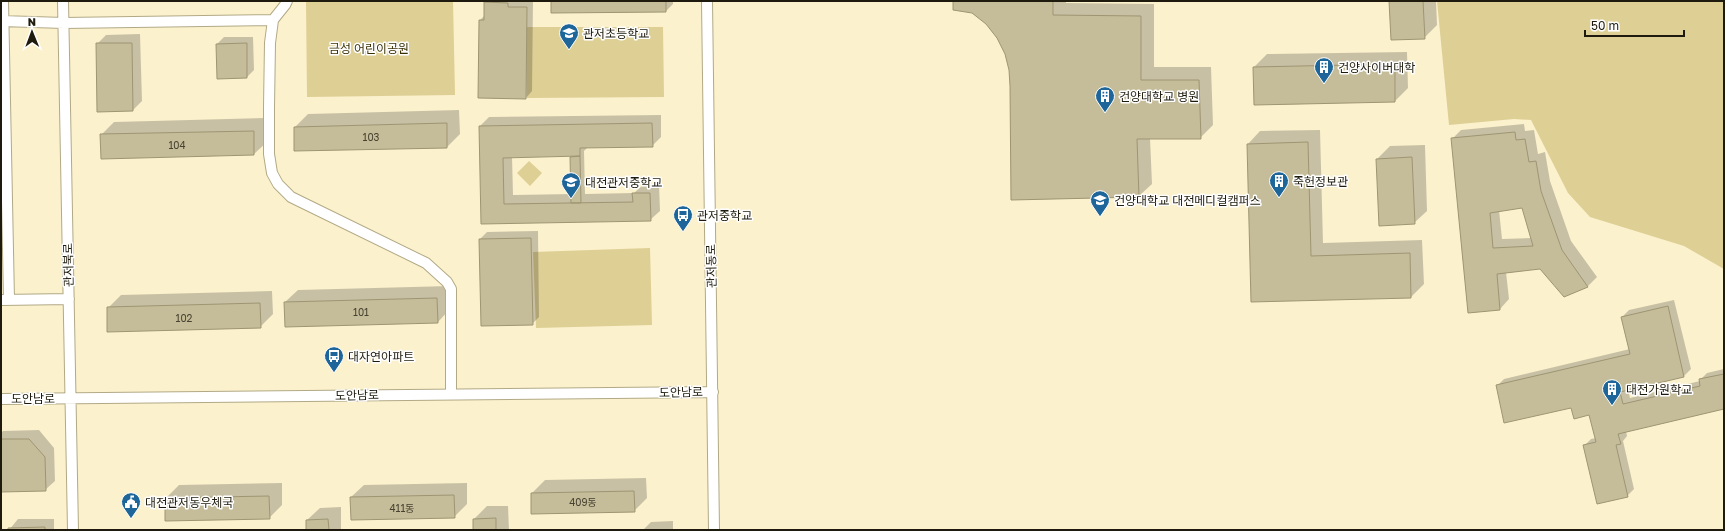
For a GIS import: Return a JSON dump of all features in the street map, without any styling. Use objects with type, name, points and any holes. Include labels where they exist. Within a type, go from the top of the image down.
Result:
[{"type":"street","points":[[3,1],[5,300],[69,299]]},
{"type":"street","name":"관저북로","points":[[63,1],[73,530]]},
{"type":"street","points":[[287,1],[273,20],[270,43],[269,154],[272,173],[278,184],[291,197],[426,263],[447,282],[450,289],[451,394]]},
{"type":"street","name":"관저동로","points":[[707,1],[714,530]]},
{"type":"street","points":[[2,21],[64,23],[273,20]]},
{"type":"street","name":"도안남로","points":[[1,399],[712,392]]},
{"type":"green space","name":"금성 어린이공원","points":[[306,1],[453,1],[455,95],[307,97]]},
{"type":"green space","points":[[1437,1],[1724,1],[1724,269],[1684,246],[1590,217],[1568,193],[1531,120],[1514,119],[1449,125]]},
{"type":"green space","points":[[526,27],[663,27],[664,97],[527,98]]},
{"type":"green space","points":[[529,161],[542,173],[530,186],[517,173]]},
{"type":"green space","points":[[650,248],[652,325],[536,328],[533,252]]},
{"type":"building","points":[[551,1],[666,1],[666,12],[551,13]]},
{"type":"building","name":"건양대학교 병원","points":[[953,1],[1053,1],[1053,15],[1141,16],[1141,80],[1199,80],[1201,139],[1137,139],[1139,197],[1011,200],[1010,86],[1009,70],[1005,54],[997,38],[986,24],[972,13],[953,10]]},
{"type":"building","points":[[1389,1],[1423,1],[1425,39],[1391,40]]},
{"type":"building","points":[[484,2],[508,3],[508,7],[527,7],[526,99],[478,98],[479,20],[484,20]]},
{"type":"building","points":[[96,43],[132,43],[133,111],[97,112]]},
{"type":"building","points":[[247,43],[247,78],[217,79],[216,44]]},
{"type":"building","name":"건양사이버대학","points":[[1395,64],[1395,102],[1254,105],[1253,67]]},
{"type":"building","points":[[447,123],[447,148],[294,151],[294,127]]},
{"type":"building","points":[[652,123],[653,147],[580,148],[580,156],[503,158],[504,204],[633,202],[632,193],[650,193],[651,221],[481,224],[479,126]]},
{"type":"building","points":[[254,131],[254,155],[101,159],[100,134]]},
{"type":"building","points":[[1515,132],[1516,140],[1525,139],[1529,162],[1536,161],[1541,191],[1562,250],[1588,287],[1564,297],[1540,269],[1497,274],[1500,310],[1468,313],[1451,138]],"holes":[[[1522,208],[1533,246],[1493,248],[1490,213]]]},
{"type":"building","name":"죽헌정보관","points":[[1308,142],[1311,256],[1410,253],[1411,298],[1251,302],[1247,144]]},
{"type":"building","points":[[580,156],[581,203],[571,203],[570,157]]},
{"type":"building","points":[[1412,157],[1415,224],[1379,226],[1376,159]]},
{"type":"building","points":[[531,238],[533,325],[481,326],[479,239]]},
{"type":"building","points":[[437,298],[438,323],[285,327],[284,302]]},
{"type":"building","points":[[260,303],[261,328],[107,332],[107,307]]},
{"type":"building","name":"대전가원학교","points":[[1668,306],[1684,377],[1620,392],[1623,404],[1700,386],[1699,379],[1724,374],[1724,409],[1618,434],[1621,444],[1616,445],[1628,497],[1597,504],[1583,445],[1596,442],[1589,415],[1574,419],[1571,408],[1504,423],[1496,385],[1630,354],[1621,317]]},
{"type":"building","points":[[1,439],[29,439],[45,457],[46,491],[1,492]]},
{"type":"building","points":[[634,491],[635,512],[531,514],[531,493]]},
{"type":"building","points":[[454,495],[455,518],[351,520],[350,497]]},
{"type":"building","points":[[269,496],[270,519],[165,521],[165,498]]},
{"type":"building","points":[[496,518],[496,530],[473,530],[473,519]]},
{"type":"building","points":[[328,519],[329,530],[306,530],[306,520]]},
{"type":"building","points":[[45,527],[45,530],[8,530],[8,528]]},
{"type":"place","name":"관저초등학교","points":[[569,50]]},
{"type":"place","name":"건양사이버대학","points":[[1324,84]]},
{"type":"place","name":"건양대학교 병원","points":[[1105,113]]},
{"type":"place","name":"죽헌정보관","points":[[1279,198]]},
{"type":"place","name":"대전관저중학교","points":[[571,199]]},
{"type":"place","name":"건양대학교 대전메디컬캠퍼스","points":[[1100,217]]},
{"type":"place","name":"관저중학교","points":[[683,232]]},
{"type":"place","name":"대자연아파트","points":[[334,373]]},
{"type":"place","name":"대전가원학교","points":[[1612,406]]},
{"type":"place","name":"대전관저동우체국","points":[[131,519]]}]
